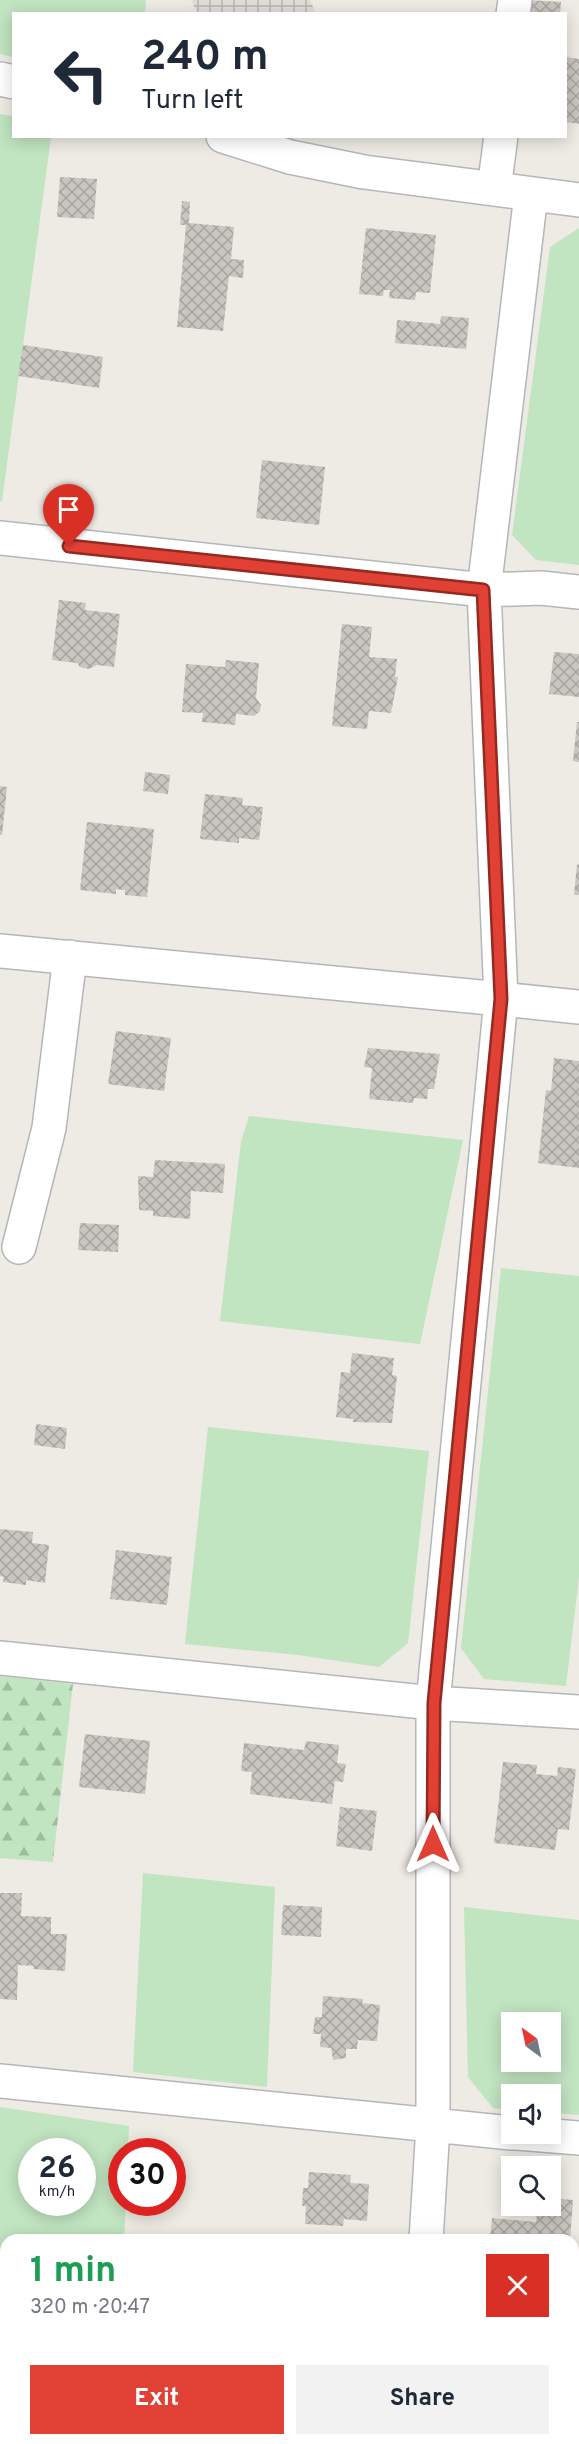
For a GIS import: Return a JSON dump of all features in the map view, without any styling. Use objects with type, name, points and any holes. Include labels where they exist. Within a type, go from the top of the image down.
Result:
[{"type":"street","points":[[229,138],[290,157],[364,172],[579,200]]},
{"type":"street","points":[[494,189],[501,138]]},
{"type":"street","points":[[426,2234],[433,2126],[434,1703],[501,999],[483,590],[531,194]]},
{"type":"street","points":[[0,538],[483,590],[541,588],[579,592]]},
{"type":"street","points":[[0,951],[579,1008]]},
{"type":"street","points":[[19,1247],[49,1128],[70,957]]},
{"type":"street","points":[[0,1658],[434,1703],[579,1712]]},
{"type":"street","points":[[0,2081],[501,2132]]},
{"type":"street","points":[[561,2137],[579,2138]]},
{"type":"shaded area","points":[[191,0],[310,0],[315,11],[313,12],[197,12]]},
{"type":"green space","points":[[0,0],[146,0],[145,12],[12,12],[12,57],[0,54]]},
{"type":"green space","points":[[0,114],[12,116],[12,138],[51,138],[2,501],[0,501]]},
{"type":"green space","points":[[579,228],[579,565],[536,560],[512,535],[550,247]]},
{"type":"green space","points":[[249,1116],[463,1140],[420,1344],[220,1321],[241,1142]]},
{"type":"green space","points":[[501,1268],[579,1276],[579,1577],[566,1686],[484,1679],[461,1648]]},
{"type":"green space","points":[[208,1427],[429,1451],[408,1643],[379,1667],[298,1655],[185,1644]]},
{"type":"green space","points":[[0,1676],[73,1684],[53,1862],[0,1858]]},
{"type":"green space","points":[[143,1873],[275,1887],[267,2087],[133,2072]]},
{"type":"green space","points":[[464,1907],[579,1920],[579,2115],[561,2114],[561,2084],[501,2084],[501,2109],[493,2108],[468,2077]]},
{"type":"green space","points":[[0,2107],[129,2126],[129,2138],[108,2138],[108,2216],[125,2216],[124,2234],[0,2234]]},
{"type":"building","points":[[528,0],[561,2],[560,12],[527,12]]},
{"type":"building","points":[[567,57],[579,59],[579,124],[567,122]]},
{"type":"building","points":[[60,177],[97,179],[94,219],[57,217]]},
{"type":"building","points":[[182,201],[190,202],[189,223],[234,227],[231,259],[244,260],[243,278],[229,276],[223,331],[177,327],[186,225],[180,225]]},
{"type":"building","points":[[366,228],[436,235],[430,293],[416,292],[415,300],[389,298],[390,290],[384,290],[383,296],[359,294]]},
{"type":"building","points":[[441,316],[469,318],[466,349],[395,343],[397,320],[440,324]]},
{"type":"building","points":[[23,345],[103,357],[99,388],[18,376]]},
{"type":"building","points":[[262,460],[325,467],[319,525],[256,518]]},
{"type":"building","points":[[59,600],[86,603],[85,610],[120,614],[114,667],[97,665],[89,669],[80,667],[77,663],[52,660]]},
{"type":"building","points":[[342,624],[372,627],[369,657],[397,659],[395,677],[398,677],[391,713],[369,711],[367,729],[332,726]]},
{"type":"building","points":[[554,652],[579,654],[579,697],[549,694]]},
{"type":"building","points":[[226,660],[259,663],[256,698],[261,705],[260,711],[254,716],[236,714],[235,725],[202,722],[203,713],[182,712],[186,664],[225,667]]},
{"type":"building","points":[[577,722],[579,722],[579,762],[573,761]]},
{"type":"building","points":[[145,772],[170,775],[168,794],[143,791]]},
{"type":"building","points":[[0,786],[7,787],[2,835],[0,835]]},
{"type":"building","points":[[205,794],[243,798],[242,805],[263,807],[259,840],[239,838],[239,843],[200,839]]},
{"type":"building","points":[[87,822],[154,829],[147,897],[125,895],[125,890],[116,889],[116,894],[80,890]]},
{"type":"building","points":[[577,864],[579,865],[579,895],[574,895]]},
{"type":"building","points":[[116,1031],[171,1038],[164,1091],[108,1084]]},
{"type":"building","points":[[368,1048],[440,1054],[434,1089],[428,1089],[427,1099],[414,1098],[413,1103],[369,1099],[372,1068],[364,1067]]},
{"type":"building","points":[[554,1058],[579,1061],[579,1168],[538,1163],[546,1090],[551,1091]]},
{"type":"building","points":[[155,1160],[225,1164],[223,1193],[191,1191],[190,1219],[153,1216],[153,1211],[139,1210],[138,1176],[153,1177]]},
{"type":"building","points":[[80,1223],[119,1225],[118,1252],[78,1250]]},
{"type":"building","points":[[352,1353],[394,1358],[392,1375],[397,1376],[392,1423],[353,1422],[353,1419],[336,1417],[341,1372],[350,1373]]},
{"type":"building","points":[[36,1424],[67,1428],[65,1449],[34,1445]]},
{"type":"building","points":[[0,1529],[33,1532],[32,1543],[49,1545],[45,1583],[26,1580],[26,1585],[3,1582],[4,1577],[0,1576]]},
{"type":"building","points":[[116,1550],[172,1557],[167,1605],[110,1599]]},
{"type":"building","points":[[85,1734],[150,1741],[145,1794],[79,1787]]},
{"type":"building","points":[[306,1741],[339,1745],[337,1763],[346,1764],[343,1782],[335,1781],[332,1804],[250,1794],[252,1772],[241,1771],[244,1743],[304,1750]]},
{"type":"building","points":[[503,1762],[537,1765],[536,1774],[557,1776],[558,1767],[576,1769],[569,1830],[558,1829],[555,1850],[494,1843]]},
{"type":"building","points":[[340,1807],[377,1811],[372,1851],[336,1846]]},
{"type":"building","points":[[0,1893],[22,1893],[21,1916],[51,1917],[51,1934],[67,1934],[65,1971],[33,1969],[34,1966],[18,1965],[17,2000],[0,1999]]},
{"type":"building","points":[[283,1905],[322,1907],[321,1937],[281,1935]]},
{"type":"building","points":[[323,1996],[363,1999],[362,2003],[380,2005],[377,2041],[358,2040],[357,2049],[346,2049],[346,2058],[333,2060],[331,2048],[320,2047],[321,2034],[313,2034],[315,2017],[322,2017]]},
{"type":"building","points":[[309,2172],[351,2175],[350,2183],[369,2184],[367,2221],[344,2219],[343,2226],[305,2224],[306,2206],[302,2206],[303,2188],[308,2188]]},
{"type":"building","points":[[561,2199],[573,2200],[570,2234],[491,2234],[492,2218],[536,2222],[537,2216],[561,2216]]},
{"type":"route","points":[[69,546],[483,590],[501,999],[434,1703],[433,1844]]}]
